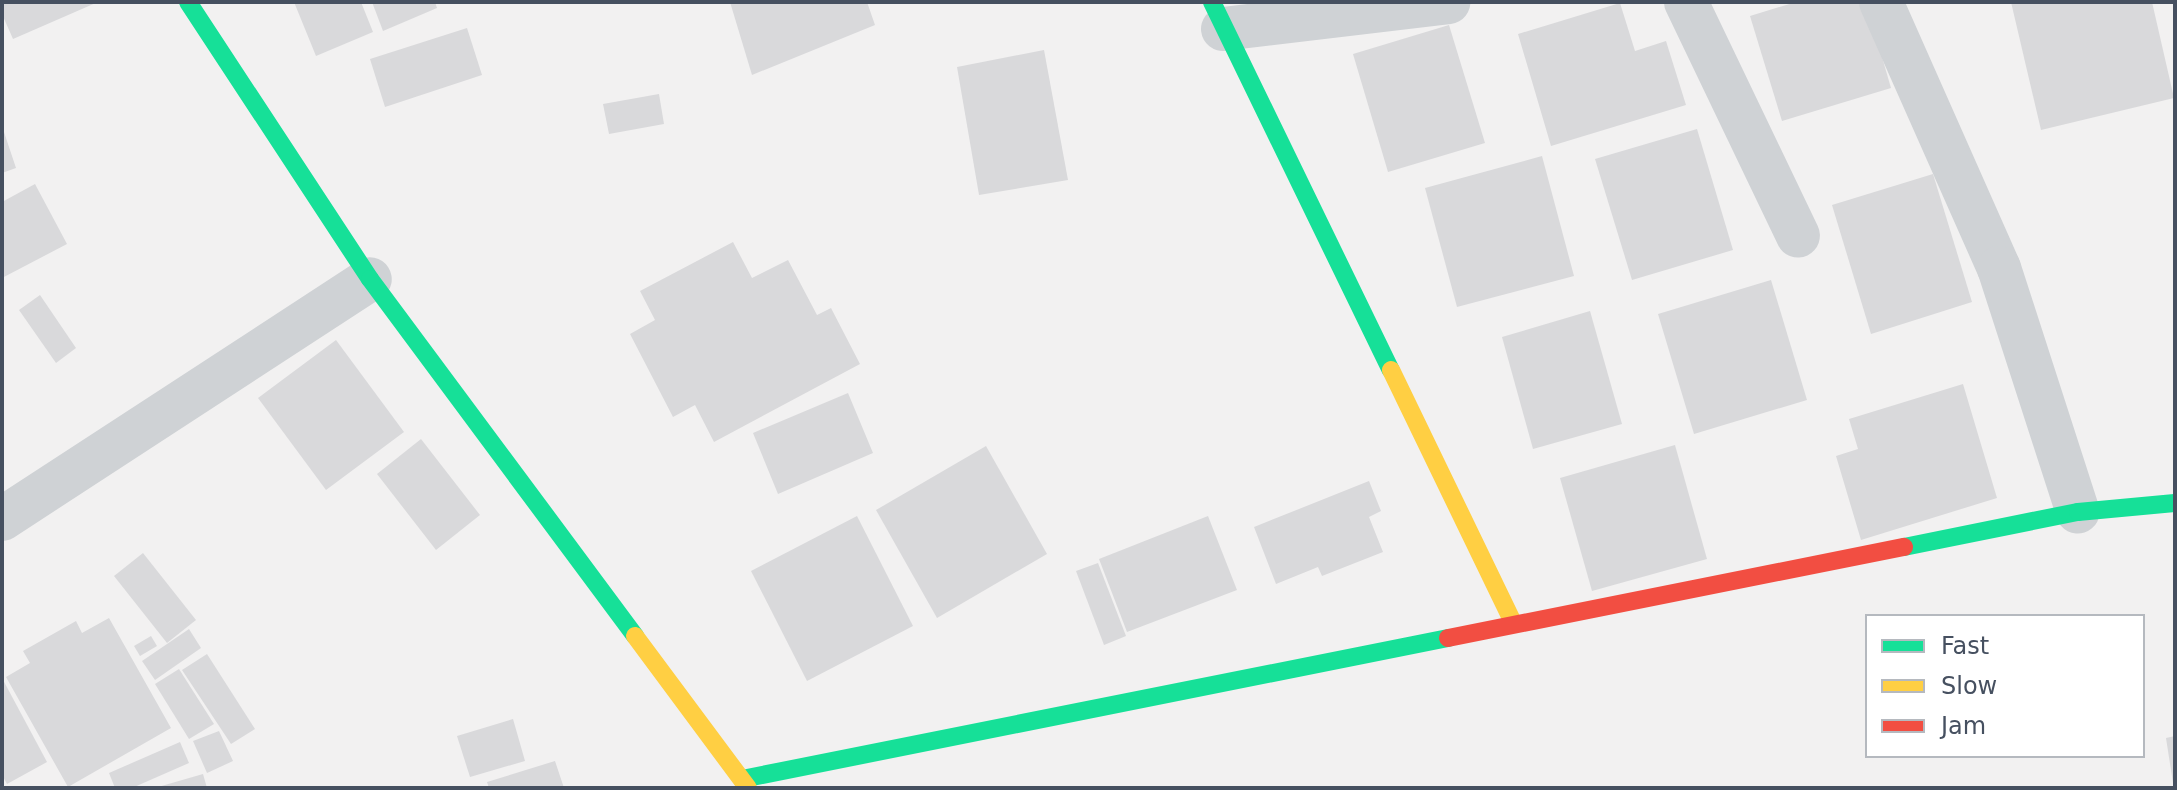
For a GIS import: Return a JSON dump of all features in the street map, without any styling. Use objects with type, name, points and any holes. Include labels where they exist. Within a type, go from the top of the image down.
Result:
[{"type":"street","points":[[188,2],[370,279],[745,783],[1514,624],[2078,512],[2175,503]]},
{"type":"street","points":[[1448,2],[1218,16],[1514,624]]},
{"type":"street","points":[[1686,2],[1798,236]]},
{"type":"street","points":[[1881,2],[1999,268],[2078,512]]},
{"type":"street","points":[[2,519],[370,279]]},
{"type":"building","points":[[2,2],[98,2],[13,39],[2,14]]},
{"type":"building","points":[[294,2],[361,2],[373,32],[316,56]]},
{"type":"building","points":[[372,2],[435,2],[437,8],[383,31]]},
{"type":"building","points":[[730,2],[867,2],[875,25],[752,75]]},
{"type":"building","points":[[1796,2],[1866,2],[1891,88],[1782,121],[1750,16]]},
{"type":"building","points":[[2011,2],[2152,2],[2174,98],[2041,130]]},
{"type":"building","points":[[1620,3],[1635,51],[1666,41],[1686,105],[1551,146],[1518,34]]},
{"type":"building","points":[[1449,25],[1485,143],[1388,172],[1353,54]]},
{"type":"building","points":[[467,28],[482,75],[385,107],[370,59]]},
{"type":"building","points":[[1044,50],[1068,180],[979,195],[957,67]]},
{"type":"building","points":[[659,94],[664,124],[609,134],[603,104]]},
{"type":"building","points":[[2,126],[16,168],[2,173]]},
{"type":"building","points":[[1697,129],[1733,250],[1632,280],[1595,159]]},
{"type":"building","points":[[1542,156],[1574,276],[1457,307],[1425,188]]},
{"type":"building","points":[[1933,174],[1972,302],[1871,334],[1832,205]]},
{"type":"building","points":[[35,184],[67,244],[2,278],[2,202]]},
{"type":"building","points":[[733,242],[752,278],[788,260],[817,315],[831,308],[860,364],[714,442],[695,405],[673,417],[630,334],[655,320],[640,291]]},
{"type":"building","points":[[1771,280],[1807,400],[1694,434],[1658,314]]},
{"type":"building","points":[[40,295],[76,348],[56,363],[19,310]]},
{"type":"building","points":[[1590,311],[1622,424],[1533,449],[1502,337]]},
{"type":"building","points":[[336,340],[404,432],[326,490],[258,398]]},
{"type":"building","points":[[1963,384],[1997,498],[1861,540],[1836,456],[1858,449],[1849,419]]},
{"type":"building","points":[[848,393],[873,453],[778,494],[753,433]]},
{"type":"building","points":[[421,439],[480,515],[436,550],[377,474]]},
{"type":"building","points":[[1675,445],[1707,559],[1592,591],[1560,478]]},
{"type":"building","points":[[986,446],[1047,554],[937,618],[876,510]]},
{"type":"building","points":[[1369,481],[1381,511],[1369,517],[1383,552],[1322,576],[1318,567],[1276,584],[1254,527]]},
{"type":"building","points":[[857,516],[913,626],[807,681],[751,571]]},
{"type":"building","points":[[1208,516],[1237,590],[1127,632],[1099,559]]},
{"type":"building","points":[[143,553],[196,620],[167,643],[114,576]]},
{"type":"building","points":[[1098,563],[1126,636],[1104,645],[1076,571]]},
{"type":"building","points":[[109,618],[171,728],[68,787],[6,677],[30,663],[23,651],[76,621],[82,633]]},
{"type":"building","points":[[189,629],[201,648],[155,680],[142,661]]},
{"type":"building","points":[[151,636],[157,646],[140,656],[134,646]]},
{"type":"building","points":[[207,654],[255,729],[231,744],[182,670]]},
{"type":"building","points":[[179,669],[214,724],[189,739],[155,684]]},
{"type":"building","points":[[2,678],[47,762],[7,784],[2,775]]},
{"type":"building","points":[[513,719],[525,761],[470,777],[457,736]]},
{"type":"building","points":[[219,731],[233,761],[207,773],[193,741]]},
{"type":"building","points":[[2175,736],[2175,783],[2173,783],[2166,738]]},
{"type":"building","points":[[180,742],[189,763],[132,788],[115,788],[109,773]]},
{"type":"building","points":[[555,761],[564,788],[489,788],[487,782]]},
{"type":"building","points":[[203,774],[207,788],[158,788],[158,787]]},
{"type":"traffic: fast","points":[[188,2],[370,279],[635,636]]},
{"type":"traffic: fast","points":[[1212,2],[1391,370]]},
{"type":"traffic: fast","points":[[1904,547],[2078,512],[2175,503]]},
{"type":"traffic: fast","points":[[742,779],[1448,638]]},
{"type":"traffic: slow","points":[[1391,370],[1514,624]]},
{"type":"traffic: slow","points":[[635,636],[748,788]]},
{"type":"traffic: jam","points":[[1448,638],[1904,547]]}]
